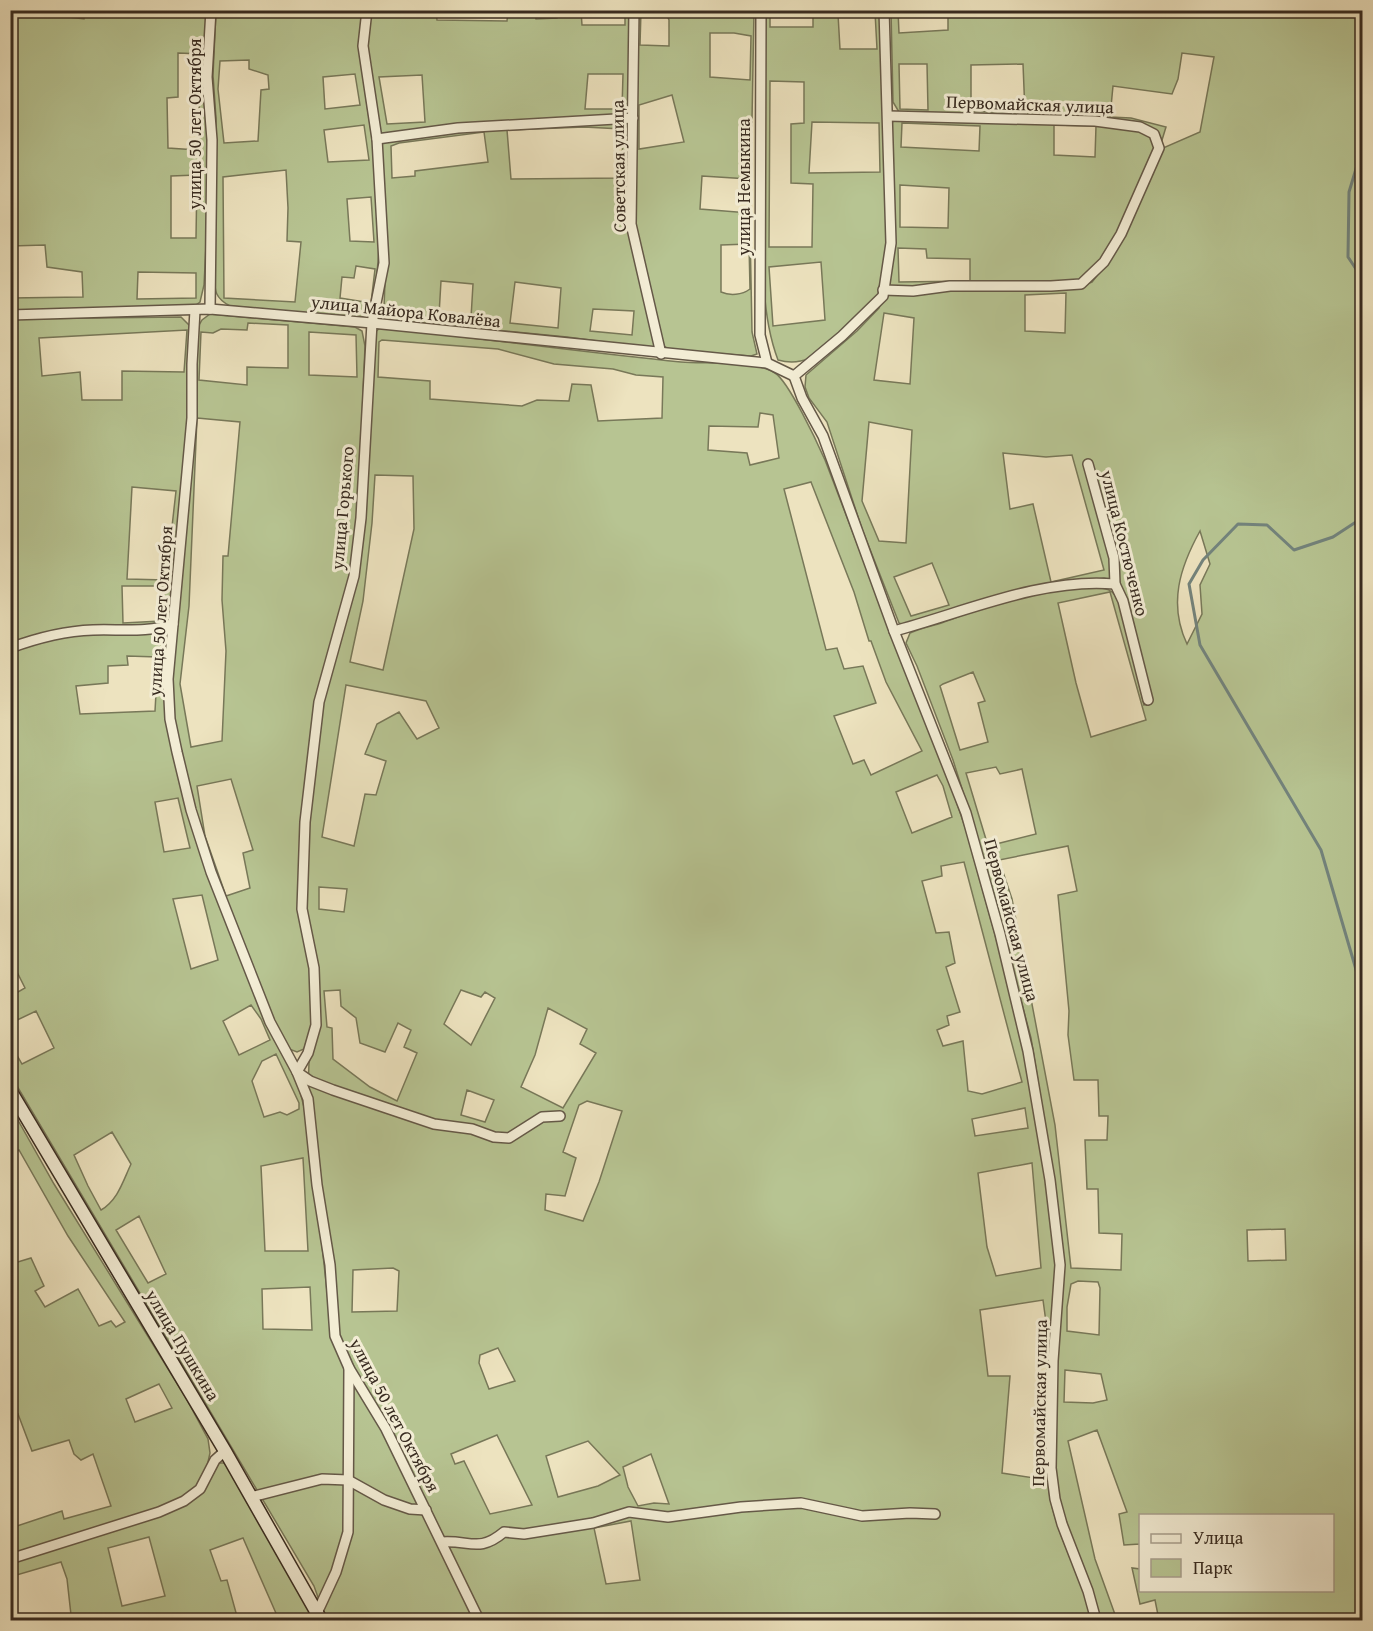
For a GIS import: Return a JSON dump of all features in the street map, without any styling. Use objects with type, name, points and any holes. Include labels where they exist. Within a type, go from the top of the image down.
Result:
[{"type":"street","name":"улица 50 лет Октября","points":[[210,309],[212,140],[207,77],[211,10]]},
{"type":"street","name":"улица Горького","points":[[297,1072],[308,1053],[316,1025],[314,968],[302,909],[307,811],[319,702],[354,576],[361,518],[372,323],[384,263],[377,140],[363,46],[367,10]]},
{"type":"street","name":"Советская улица","points":[[634,10],[632,224],[661,354]]},
{"type":"street","name":"улица Немыкина","points":[[761,10],[760,335],[767,363]]},
{"type":"street","points":[[794,376],[842,336],[882,296],[891,243],[884,10]]},
{"type":"street","name":"Первомайская улица","points":[[883,290],[912,291],[950,286],[1081,284],[1104,262],[1121,234],[1159,148],[1154,134],[1140,127],[1095,121],[888,116]]},
{"type":"street","points":[[377,140],[458,128],[633,118]]},
{"type":"street","name":"улица Майора Ковалёва","points":[[10,315],[210,309],[767,363],[794,376]]},
{"type":"street","name":"улица 50 лет Октября","points":[[195,310],[192,418],[168,679],[170,719],[191,810],[211,872],[270,1022],[297,1072],[308,1099],[317,1185],[330,1265],[335,1336],[349,1368],[386,1430],[479,1620]]},
{"type":"street","name":"Первомайская улица","points":[[794,376],[802,398],[823,436],[894,632],[966,813],[1000,934],[1028,1051],[1050,1180],[1060,1265],[1053,1361],[1051,1468],[1055,1498],[1096,1620]]},
{"type":"street","name":"улица Костюченко","points":[[1088,464],[1114,558],[1115,584],[1123,601],[1148,700]]},
{"type":"street","points":[[894,632],[977,606],[1044,590],[1085,583],[1115,584]]},
{"type":"street","points":[[10,648],[38,637],[90,630],[156,630],[173,624]]},
{"type":"street","points":[[297,1072],[310,1081],[434,1124],[472,1129],[494,1137],[509,1138],[542,1117],[560,1116]]},
{"type":"street","name":"улица Пушкина","points":[[10,1090],[225,1451],[321,1618]]},
{"type":"street","points":[[321,1618],[348,1532],[349,1368]]},
{"type":"street","points":[[10,1559],[159,1512],[184,1501],[200,1489],[215,1460],[225,1451]]},
{"type":"street","points":[[251,1497],[322,1479],[348,1479],[384,1500],[410,1509],[426,1510]]},
{"type":"street","points":[[442,1542],[455,1541],[480,1545],[494,1540],[504,1532],[524,1534],[593,1522],[629,1512],[668,1516],[741,1507],[801,1503],[862,1516],[935,1514]]},
{"type":"green space","points":[[948,10],[1362,11],[1362,1620],[1159,1620],[1155,1600],[1140,1604],[1132,1568],[1139,1569],[1139,1592],[1334,1592],[1334,1514],[1139,1514],[1139,1544],[1124,1545],[1119,1514],[1127,1512],[1097,1430],[1068,1441],[1095,1559],[1117,1620],[1099,1620],[1057,1494],[1056,1384],[1064,1271],[1051,1162],[1031,1038],[978,840],[953,760],[906,643],[910,633],[990,606],[1047,592],[1087,587],[1102,588],[1112,592],[1123,612],[1144,705],[1152,702],[1131,613],[1118,582],[1104,578],[1029,590],[904,625],[899,623],[862,529],[827,422],[809,398],[805,387],[806,375],[857,331],[879,308],[888,293],[951,288],[1081,286],[1092,282],[1103,268],[1163,148],[1200,132],[1214,57],[1182,53],[1178,79],[1172,94],[1113,86],[1110,117],[1131,118],[1166,127],[1162,140],[1157,131],[1142,125],[899,112],[893,102],[891,11],[898,11],[899,33],[948,30]],"holes":[[[899,64],[927,64],[928,110],[900,109]],[[1023,64],[1025,113],[971,111],[971,65]],[[1066,293],[1065,333],[1025,331],[1025,295]],[[884,313],[914,318],[910,384],[874,380]],[[869,422],[912,430],[906,543],[879,541],[862,501]],[[1003,453],[1046,457],[1072,455],[1104,570],[1051,582],[1033,504],[1010,509]],[[1200,531],[1210,564],[1200,585],[1202,614],[1187,644],[1181,629],[1177,600],[1187,558]],[[932,563],[949,605],[911,616],[894,577]],[[1110,592],[1146,720],[1091,737],[1058,603]],[[973,672],[985,701],[978,703],[988,742],[960,750],[940,686]],[[996,767],[1000,774],[1022,769],[1036,834],[988,846],[966,773]],[[1068,846],[1077,891],[1058,895],[1069,1011],[1068,1035],[1074,1080],[1098,1080],[1099,1116],[1108,1116],[1107,1140],[1085,1140],[1087,1189],[1098,1189],[1099,1233],[1122,1234],[1121,1270],[1071,1268],[1055,1125],[1012,899],[999,860]],[[1285,1229],[1286,1260],[1248,1261],[1247,1230]],[[1078,1281],[1098,1282],[1100,1288],[1099,1335],[1067,1331],[1067,1307],[1071,1284]],[[1065,1370],[1101,1374],[1107,1400],[1093,1403],[1064,1402]]]},
{"type":"green space","points":[[11,11],[53,11],[53,15],[84,19],[85,11],[207,11],[202,78],[208,132],[207,227],[204,285],[200,302],[193,307],[11,311],[10,298],[83,297],[82,272],[47,267],[45,245],[11,246]],"holes":[[[178,53],[202,54],[197,150],[168,148],[167,98],[178,97]],[[197,175],[196,238],[171,238],[171,176]],[[138,272],[196,273],[196,298],[137,299]]]},
{"type":"green space","points":[[216,11],[363,11],[362,66],[377,175],[379,213],[379,252],[373,308],[366,316],[354,317],[230,306],[218,296],[214,271],[216,118],[213,75]],"holes":[[[249,60],[249,69],[268,75],[269,89],[261,90],[258,141],[224,143],[218,89],[220,61]],[[355,74],[360,105],[325,109],[323,77]],[[364,125],[369,160],[328,162],[324,130]],[[286,170],[287,241],[301,242],[295,302],[224,298],[223,177]],[[371,197],[374,242],[350,241],[347,199]],[[356,266],[375,269],[371,303],[340,298],[342,277],[354,278]]]},
{"type":"green space","points":[[369,11],[436,11],[437,20],[507,21],[508,11],[535,11],[536,19],[557,18],[557,11],[581,11],[582,25],[625,25],[625,11],[631,11],[629,116],[379,137],[366,49]],"holes":[[[588,74],[623,74],[622,109],[585,109]],[[422,75],[425,122],[387,124],[379,77]]]},
{"type":"green space","points":[[636,11],[641,11],[640,45],[669,46],[669,20],[665,11],[754,11],[750,229],[752,332],[757,354],[751,356],[670,350],[664,346],[639,253],[635,220]],"holes":[[[710,33],[751,36],[750,80],[710,77]],[[672,95],[684,142],[639,149],[639,105]],[[702,176],[749,179],[749,213],[700,209]],[[749,244],[750,289],[747,291],[736,294],[721,292],[721,245]]]},
{"type":"green space","points":[[765,11],[770,11],[770,27],[813,27],[813,13],[775,11],[881,11],[887,244],[884,282],[872,303],[828,345],[815,355],[795,362],[778,360],[772,341],[765,299],[763,256]],"holes":[[[875,12],[877,49],[840,49],[838,14]],[[770,81],[804,82],[804,123],[791,124],[791,183],[813,184],[812,247],[769,247]],[[812,122],[879,123],[880,172],[809,173]],[[821,262],[825,320],[773,326],[769,267]]]},
{"type":"green space","points":[[894,120],[1121,126],[1149,134],[1156,147],[1117,237],[1094,269],[1080,282],[910,290],[886,288],[892,123]],"holes":[[[902,123],[980,126],[979,151],[901,147]],[[1054,125],[1096,126],[1095,157],[1054,155]],[[900,185],[949,188],[948,228],[900,227]],[[898,248],[926,249],[927,258],[970,259],[970,281],[899,282]]]},
{"type":"green space","points":[[629,121],[630,224],[636,265],[658,346],[651,348],[567,337],[393,320],[388,317],[384,308],[386,256],[379,143],[459,130]],"holes":[[[584,127],[622,129],[623,178],[511,179],[507,130]],[[484,132],[488,162],[415,171],[415,176],[392,178],[391,146]],[[441,281],[473,284],[471,318],[439,315]],[[515,282],[561,288],[558,328],[510,323]],[[593,309],[634,311],[632,335],[590,331]]]},
{"type":"green space","points":[[210,314],[355,327],[362,331],[365,346],[358,518],[350,580],[317,702],[303,855],[312,1023],[304,1049],[297,1052],[289,1049],[272,1017],[222,892],[191,800],[174,725],[172,677],[198,327],[202,320]],"holes":[[[248,323],[288,325],[288,368],[247,367],[247,385],[199,380],[201,332],[213,333],[221,329],[247,330]],[[309,332],[356,335],[357,377],[309,375]],[[197,418],[240,422],[228,556],[223,556],[222,600],[226,651],[222,741],[191,747],[180,684],[189,606]],[[231,779],[253,850],[243,853],[250,888],[226,896],[205,836],[197,786]]]},
{"type":"green space","points":[[181,317],[190,326],[188,423],[170,622],[156,627],[139,626],[11,645],[11,319]],"holes":[[[187,330],[184,372],[122,371],[122,400],[82,400],[80,372],[42,376],[39,338]],[[132,487],[176,491],[166,580],[127,579]],[[122,586],[165,586],[161,621],[123,623]]]},
{"type":"green space","points":[[380,328],[681,362],[755,366],[775,373],[795,400],[825,460],[927,726],[939,751],[966,830],[1019,1021],[1050,1209],[1056,1268],[1048,1464],[1049,1493],[1059,1528],[1093,1620],[326,1620],[314,1586],[11,1076],[10,1043],[22,1064],[54,1048],[36,1011],[11,1023],[11,996],[25,988],[10,958],[11,649],[41,638],[169,628],[165,685],[179,780],[297,1080],[304,1107],[318,1209],[332,1337],[342,1361],[351,1360],[338,1334],[308,1088],[309,1063],[318,1022],[306,901],[308,820],[321,703],[356,576],[374,333]],"holes":[[[382,340],[498,349],[554,364],[613,369],[636,375],[663,377],[662,418],[598,421],[591,385],[572,384],[569,401],[537,400],[522,406],[430,399],[430,381],[378,377],[379,342]],[[760,413],[773,415],[779,458],[750,465],[747,453],[708,450],[709,426],[758,427]],[[375,475],[413,476],[414,529],[383,670],[350,662],[363,601]],[[811,482],[854,592],[869,641],[871,641],[886,682],[922,751],[871,775],[864,760],[853,764],[834,716],[876,703],[863,666],[844,669],[837,648],[826,650],[784,489]],[[127,656],[158,657],[155,711],[80,714],[76,686],[108,683],[108,666],[128,665]],[[346,685],[426,701],[439,728],[417,739],[399,712],[377,724],[365,754],[386,761],[376,795],[365,794],[354,846],[322,837]],[[937,775],[943,786],[952,817],[912,833],[896,792]],[[178,798],[190,848],[164,852],[155,802]],[[964,862],[1022,1082],[982,1094],[968,1091],[963,1041],[943,1046],[937,1030],[949,1025],[947,1016],[960,1012],[946,967],[955,963],[949,932],[936,933],[922,881],[942,876],[941,866]],[[319,887],[347,889],[344,912],[319,909]],[[202,895],[218,960],[191,969],[173,899]],[[340,990],[341,1006],[356,1018],[360,1043],[385,1052],[398,1023],[411,1030],[404,1047],[417,1053],[397,1101],[370,1087],[333,1059],[332,1028],[327,1027],[324,991]],[[461,990],[481,997],[485,992],[495,998],[471,1045],[444,1024]],[[251,1005],[261,1019],[270,1040],[239,1055],[223,1021]],[[548,1008],[587,1029],[580,1044],[596,1053],[563,1108],[521,1087],[535,1055]],[[276,1054],[299,1103],[299,1109],[287,1115],[280,1112],[264,1117],[252,1081],[262,1061]],[[467,1090],[494,1100],[485,1122],[461,1115]],[[587,1101],[622,1111],[599,1182],[583,1221],[545,1210],[546,1194],[565,1196],[576,1158],[563,1152],[579,1105]],[[1025,1108],[1028,1128],[975,1136],[972,1119]],[[112,1132],[131,1164],[119,1190],[101,1210],[74,1155]],[[303,1158],[308,1251],[265,1251],[261,1166]],[[1032,1163],[1041,1268],[996,1276],[987,1247],[978,1173]],[[139,1216],[166,1274],[148,1283],[116,1230]],[[393,1268],[399,1271],[397,1311],[352,1312],[353,1270]],[[310,1287],[312,1330],[263,1329],[262,1289]],[[1043,1300],[1048,1337],[1043,1464],[1039,1466],[1034,1478],[1002,1473],[1010,1376],[988,1376],[980,1310]],[[498,1348],[515,1381],[489,1389],[479,1363],[480,1355]],[[497,1435],[532,1505],[490,1514],[464,1461],[455,1464],[451,1454]],[[588,1441],[620,1475],[598,1486],[558,1497],[546,1456]],[[651,1454],[669,1504],[654,1503],[638,1506],[628,1487],[623,1467]],[[801,1501],[870,1514],[939,1512],[940,1515],[861,1518],[801,1504],[666,1519],[629,1514],[592,1521],[629,1511],[667,1515]],[[631,1521],[640,1580],[606,1584],[594,1528]]]},
{"type":"green space","points":[[10,1106],[54,1184],[186,1398],[208,1439],[210,1453],[206,1471],[197,1486],[183,1499],[11,1555],[11,1528],[62,1511],[64,1519],[111,1506],[93,1454],[81,1460],[74,1454],[69,1440],[32,1451],[18,1414],[11,1417],[11,1264],[31,1258],[44,1286],[35,1291],[45,1307],[78,1289],[99,1326],[111,1321],[116,1327],[125,1322],[68,1236],[19,1150],[11,1154]],"holes":[[[159,1384],[172,1408],[135,1422],[126,1399]]]},
{"type":"green space","points":[[219,1463],[225,1463],[314,1620],[279,1620],[243,1538],[210,1550],[221,1581],[227,1580],[238,1620],[44,1620],[71,1615],[67,1579],[61,1562],[13,1576],[11,1582],[11,1563],[182,1506]],"holes":[[[149,1537],[165,1596],[122,1606],[108,1548]]]},
{"type":"waterway","points":[[1362,149],[1349,192],[1348,257],[1362,278]]},
{"type":"waterway","points":[[1362,518],[1333,537],[1294,550],[1267,525],[1238,524],[1203,560],[1189,584],[1200,645],[1321,850],[1362,990]]}]
